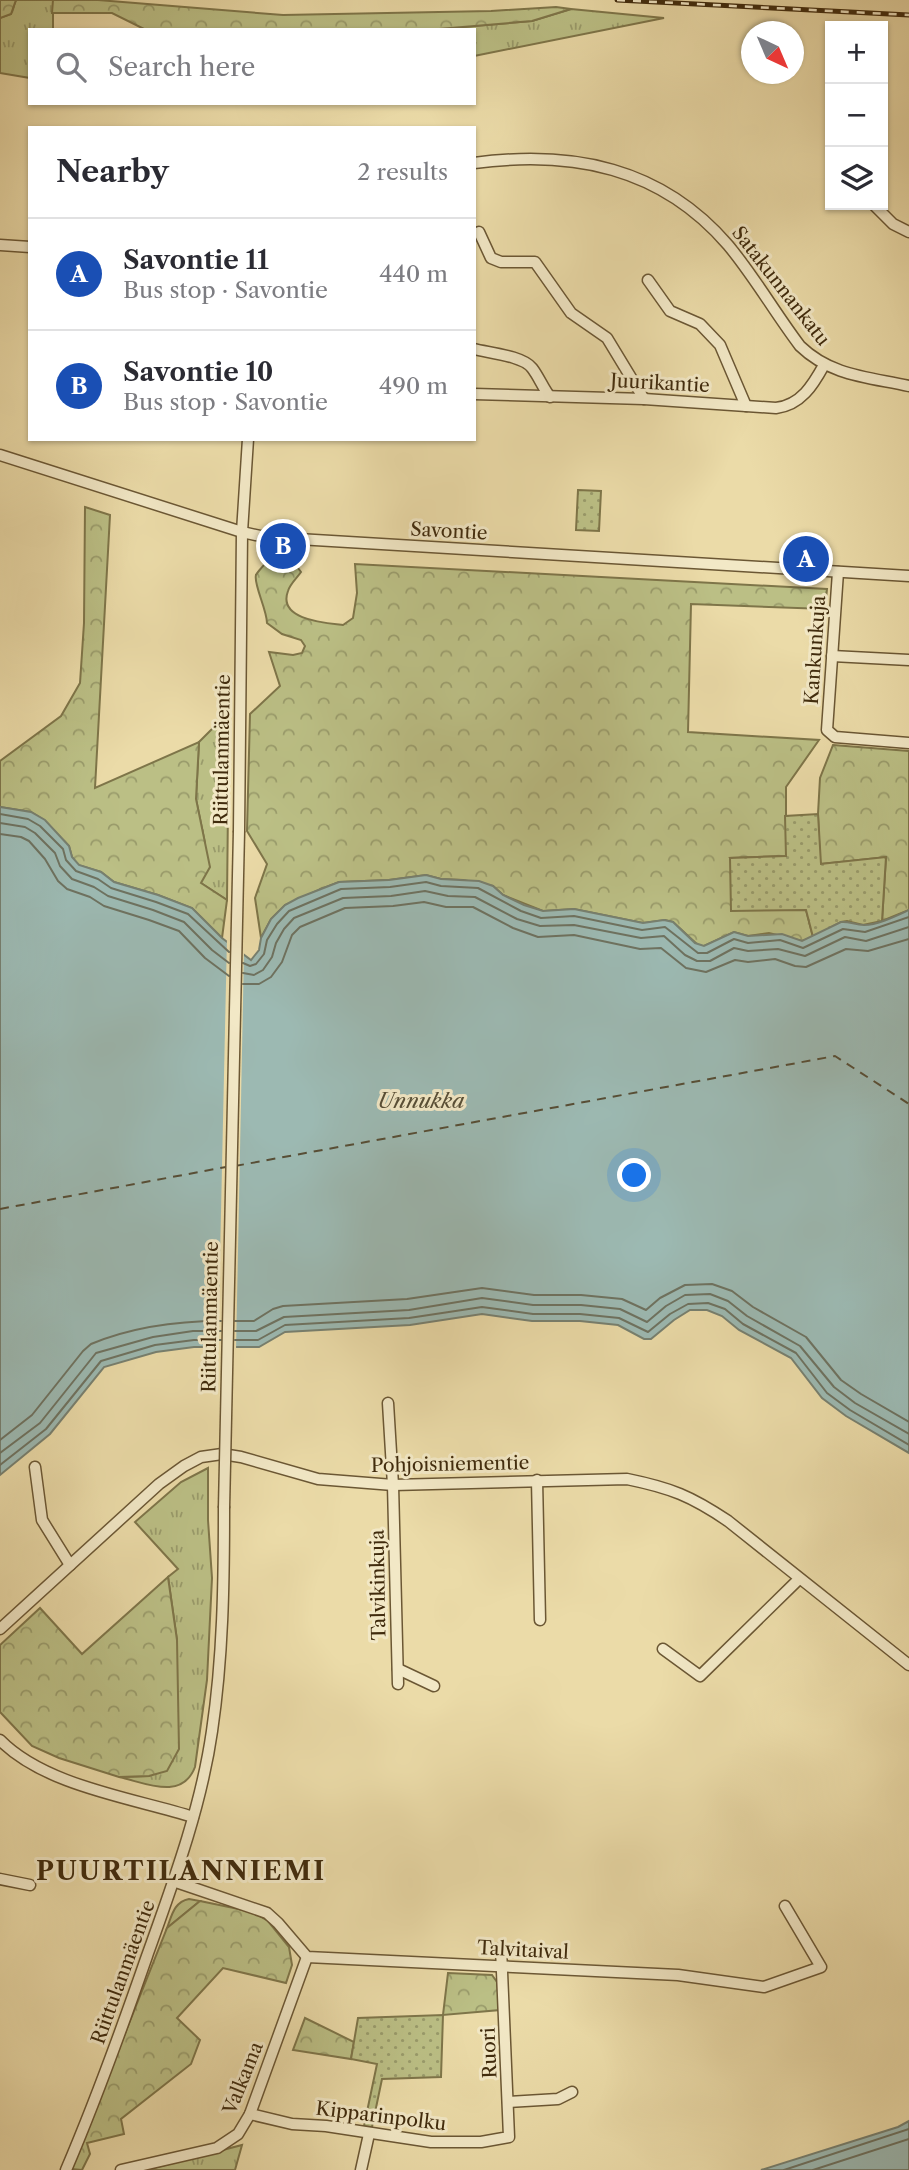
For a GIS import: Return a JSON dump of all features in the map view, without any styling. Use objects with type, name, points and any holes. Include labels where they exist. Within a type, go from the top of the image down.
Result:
[{"type":"street","name":"Satakunnankatu","points":[[476,163],[510,158],[545,158],[579,161],[628,174],[673,198],[714,230],[729,246],[800,345],[824,365],[909,386]]},
{"type":"street","points":[[879,210],[892,224],[909,232]]},
{"type":"street","points":[[480,232],[491,258],[501,262],[535,262],[571,313],[607,338],[644,399]]},
{"type":"street","points":[[0,245],[28,247]]},
{"type":"street","points":[[648,280],[670,311],[700,324],[720,345],[747,406]]},
{"type":"street","points":[[476,350],[521,358],[532,367],[550,397]]},
{"type":"street","name":"Juurikantie","points":[[476,394],[644,399],[776,408],[793,404],[813,385],[824,365]]},
{"type":"street","name":"Riittulanmäentie","points":[[66,2170],[119,2036],[193,1816],[212,1733],[220,1663],[239,831],[242,532],[248,441]]},
{"type":"street","name":"Savontie","points":[[0,455],[265,537],[909,576]]},
{"type":"street","name":"Kankunkuja","points":[[838,572],[827,730],[835,737],[909,743]]},
{"type":"street","points":[[832,656],[909,660]]},
{"type":"street","name":"Talvikinkuja","points":[[388,1403],[398,1684]]},
{"type":"street","name":"Pohjoisniementie","points":[[0,1629],[159,1484],[201,1457],[222,1454],[317,1479],[393,1485],[627,1479],[663,1486],[696,1499],[728,1521],[909,1665]]},
{"type":"street","points":[[35,1467],[42,1520],[70,1565]]},
{"type":"street","points":[[537,1480],[540,1620]]},
{"type":"street","points":[[663,1649],[700,1676],[799,1579]]},
{"type":"street","points":[[398,1669],[434,1686]]},
{"type":"street","points":[[0,1740],[19,1755],[76,1783],[193,1816]]},
{"type":"street","points":[[0,1879],[30,1885]]},
{"type":"street","points":[[173,1881],[267,1913],[307,1957]]},
{"type":"street","name":"Talvitaival","points":[[307,1957],[678,1975],[764,1987],[821,1967],[785,1906]]},
{"type":"street","name":"Ruori","points":[[501,1948],[509,2137]]},
{"type":"street","name":"Valkama","points":[[121,2170],[216,2148],[237,2134],[250,2114],[307,1957]]},
{"type":"street","points":[[508,2102],[558,2099],[572,2092]]},
{"type":"street","name":"Kipparinpolku","points":[[250,2114],[292,2124],[431,2143],[481,2142],[509,2137]]},
{"type":"street","points":[[361,2170],[369,2134]]},
{"type":"green space","points":[[0,0],[16,0],[11,14],[0,18]]},
{"type":"green space","points":[[16,0],[53,0],[53,28],[28,28],[28,78],[0,73],[0,18],[11,14]]},
{"type":"green space","points":[[53,0],[98,0],[283,15],[556,7],[571,9],[532,21],[450,28],[142,28],[112,13],[52,13]]},
{"type":"green space","points":[[571,9],[664,18],[476,56],[476,28],[450,28],[532,21]]},
{"type":"green space","points":[[578,490],[601,491],[599,531],[576,530]]},
{"type":"green space","points":[[85,507],[110,515],[95,788],[199,742],[196,799],[210,867],[201,883],[227,900],[222,938],[192,908],[114,882],[101,872],[78,865],[69,846],[44,820],[31,812],[0,807],[0,761],[61,716],[80,683],[84,623]]},
{"type":"green space","points":[[295,564],[301,572],[288,591],[287,601],[290,608],[305,618],[343,625],[353,618],[357,593],[355,564],[827,589],[825,609],[691,604],[688,732],[819,740],[786,787],[786,856],[731,858],[806,910],[813,937],[802,941],[769,933],[748,936],[734,932],[699,946],[673,922],[665,920],[643,923],[574,909],[543,911],[503,895],[493,886],[426,875],[339,882],[285,905],[271,919],[261,938],[255,898],[267,864],[247,831],[250,714],[280,686],[269,652],[293,655],[302,653],[305,646],[301,640],[282,634],[267,623],[256,574],[264,565]]},
{"type":"green space","points":[[229,712],[227,900],[201,883],[205,843],[196,799],[199,742]]},
{"type":"green space","points":[[833,745],[909,751],[909,910],[882,921],[886,857],[820,864],[820,778]]},
{"type":"green space","points":[[818,814],[821,864],[886,857],[882,921],[863,925],[841,922],[813,937],[806,910],[731,911],[730,858],[786,856],[785,816]]},
{"type":"green space","points":[[208,1468],[212,1578],[207,1680],[195,1767],[181,1784],[162,1787],[119,1777],[149,1776],[177,1640],[168,1577],[178,1569],[135,1522],[181,1482]]},
{"type":"green space","points":[[168,1577],[177,1640],[179,1749],[167,1771],[149,1776],[119,1777],[59,1758],[32,1746],[0,1712],[0,1645],[40,1608],[82,1654]]},
{"type":"green space","points":[[189,1899],[200,1901],[167,1928],[177,1906]]},
{"type":"green space","points":[[200,1901],[253,1912],[268,1921],[289,1947],[292,1965],[286,1983],[223,1968],[177,2018],[200,2040],[191,2064],[121,2119],[124,2134],[87,2143],[90,2154],[82,2170],[71,2169],[167,1928]]},
{"type":"green space","points":[[448,1973],[492,1975],[497,1982],[500,2010],[443,2015]]},
{"type":"green space","points":[[443,2015],[441,2077],[382,2079],[372,2127],[364,2126],[377,2064],[351,2059],[358,2018]]},
{"type":"green space","points":[[305,2018],[354,2042],[351,2059],[293,2050]]},
{"type":"green space","points":[[242,2145],[235,2170],[146,2170]]},
{"type":"water","name":"Unnukka","points":[[0,807],[31,812],[45,820],[69,846],[72,857],[79,865],[101,872],[114,882],[192,908],[222,938],[251,960],[259,950],[261,938],[271,919],[285,905],[298,898],[339,882],[426,875],[441,879],[479,881],[493,886],[503,895],[524,905],[543,911],[574,909],[643,923],[664,920],[673,922],[695,943],[704,946],[734,932],[748,936],[782,934],[802,941],[841,922],[869,925],[909,910],[909,1453],[846,1416],[822,1398],[791,1358],[739,1330],[722,1316],[707,1310],[690,1310],[651,1339],[644,1339],[618,1325],[580,1321],[532,1321],[482,1314],[410,1325],[285,1332],[259,1347],[194,1347],[156,1352],[104,1367],[50,1434],[0,1475]]},
{"type":"water","points":[[909,2121],[909,2170],[761,2170],[898,2127]]},
{"type":"pier","points":[[227,937],[244,951],[236,1351],[218,1351]]},
{"type":"ferry route","points":[[235,1166],[835,1056],[909,1104]]},
{"type":"ferry route","points":[[0,1209],[226,1167]]},
{"type":"railway","points":[[617,0],[909,15]]},
{"type":"place","name":"Savontie 10","points":[[283,546]]},
{"type":"place","name":"Savontie 11","points":[[806,559]]},
{"type":"district","name":"PUURTILANNIEMI","points":[[181,1871]]}]
